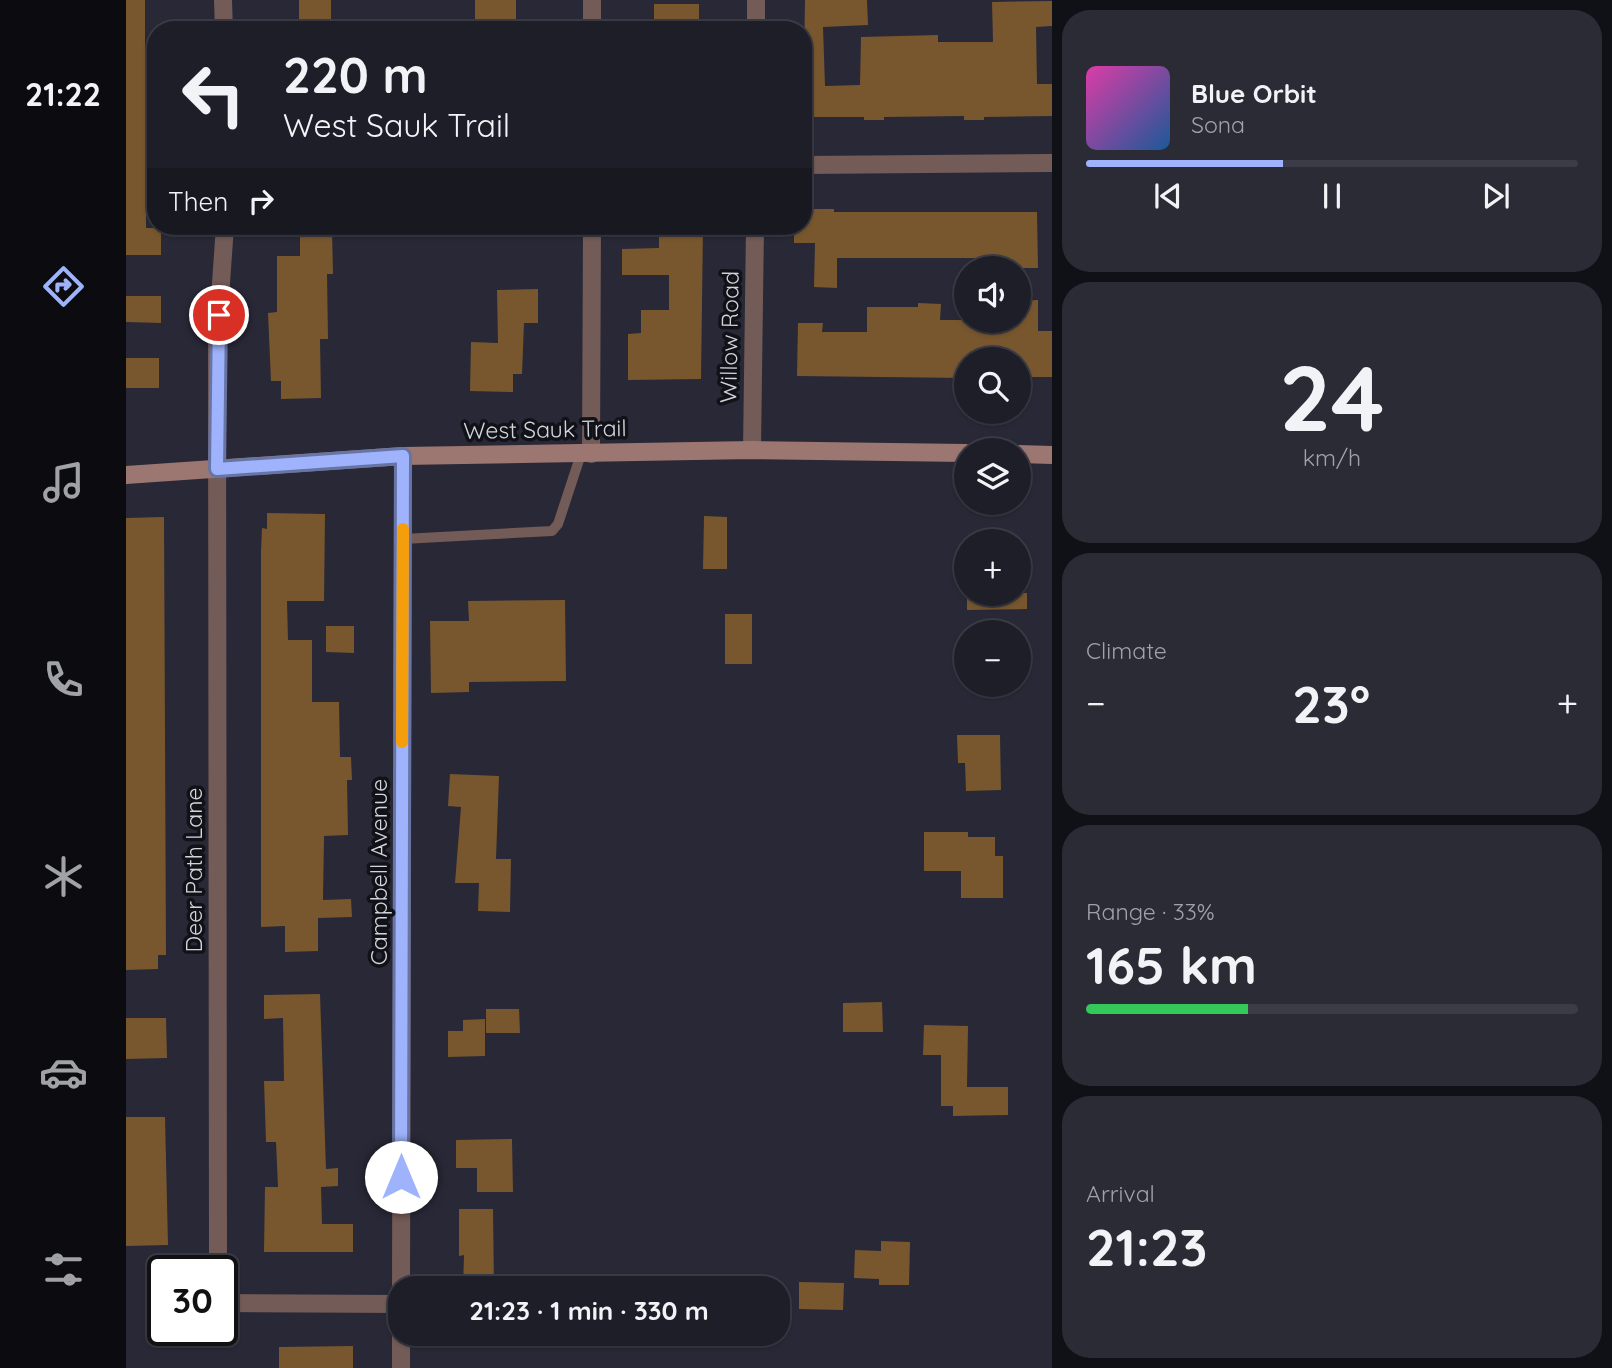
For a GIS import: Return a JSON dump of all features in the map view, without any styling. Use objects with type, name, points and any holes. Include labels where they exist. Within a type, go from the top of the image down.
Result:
[{"type":"main road","name":"West Sauk Trail","points":[[126,475],[403,456],[752,450],[954,453]]},
{"type":"main road","points":[[1031,454],[1052,455]]},
{"type":"street","points":[[223,0],[224,21]]},
{"type":"street","points":[[592,0],[592,21]]},
{"type":"street","points":[[756,0],[756,21]]},
{"type":"street","points":[[812,164],[1052,163]]},
{"type":"street","name":"Deer Path Lane","points":[[218,1255],[217,340],[224,235]]},
{"type":"street","points":[[586,454],[592,235]]},
{"type":"street","name":"Willow Road","points":[[752,450],[755,235]]},
{"type":"street","name":"Campbell Avenue","points":[[401,1276],[403,456]]},
{"type":"street","points":[[238,1303],[388,1304]]},
{"type":"street","points":[[401,1346],[401,1368]]},
{"type":"lane","points":[[403,539],[552,531],[558,524],[586,454]]},
{"type":"building","points":[[126,0],[145,0],[146,228],[147,235],[161,235],[161,255],[126,255]]},
{"type":"building","points":[[299,0],[331,0],[331,21],[299,21]]},
{"type":"building","points":[[475,0],[516,0],[516,21],[475,21]]},
{"type":"building","points":[[805,0],[867,0],[868,25],[823,27],[825,86],[860,85],[861,37],[938,35],[938,42],[993,42],[992,2],[1052,1],[1052,26],[1036,27],[1037,84],[1052,84],[1052,116],[984,117],[984,120],[964,120],[964,116],[884,117],[884,120],[864,120],[864,117],[812,117],[812,21],[805,21]]},
{"type":"building","points":[[654,4],[699,4],[699,21],[654,21]]},
{"type":"building","points":[[812,209],[834,209],[834,212],[1037,212],[1038,268],[1031,268],[1031,256],[837,258],[837,288],[814,287],[815,243],[794,243],[794,235],[812,235]]},
{"type":"building","points":[[300,235],[332,235],[333,274],[327,274],[328,339],[320,339],[321,398],[281,399],[281,381],[271,381],[268,313],[277,312],[277,256],[300,256]]},
{"type":"building","points":[[659,235],[703,235],[701,379],[628,380],[628,334],[641,333],[641,310],[669,310],[669,275],[622,275],[622,249],[659,248]]},
{"type":"building","points":[[538,289],[538,323],[524,323],[522,374],[513,374],[513,392],[470,391],[471,342],[498,343],[497,290]]},
{"type":"building","points":[[126,296],[161,296],[161,323],[126,322]]},
{"type":"building","points":[[1031,300],[1038,300],[1038,331],[1052,331],[1052,377],[1031,377],[1031,347],[954,347],[954,378],[797,376],[798,323],[823,323],[822,332],[867,332],[867,307],[918,307],[918,303],[941,304],[940,320],[954,320],[954,333],[1031,333]]},
{"type":"building","points":[[126,358],[159,358],[159,388],[126,388]]},
{"type":"building","points":[[267,513],[325,514],[324,601],[287,601],[288,640],[312,640],[312,702],[339,702],[340,757],[351,757],[352,780],[347,780],[348,835],[324,836],[323,900],[351,899],[352,917],[318,918],[318,951],[285,952],[285,926],[261,927],[261,551],[262,528],[267,529]]},
{"type":"building","points":[[704,516],[727,517],[727,569],[703,569]]},
{"type":"building","points":[[164,517],[166,955],[158,955],[158,969],[126,970],[126,518]]},
{"type":"building","points":[[565,600],[566,681],[469,682],[469,692],[431,693],[430,621],[469,621],[468,601]]},
{"type":"building","points":[[967,606],[1027,606],[1027,609],[967,610]]},
{"type":"building","points":[[725,614],[752,614],[752,664],[725,664]]},
{"type":"building","points":[[326,626],[354,626],[354,653],[326,652]]},
{"type":"building","points":[[957,735],[1000,735],[1001,790],[966,791],[965,763],[958,763]]},
{"type":"building","points":[[450,774],[499,776],[496,859],[511,859],[510,912],[478,911],[479,883],[455,883],[461,807],[448,806]]},
{"type":"building","points":[[924,832],[968,832],[968,837],[995,837],[995,856],[1003,856],[1003,898],[961,898],[961,871],[924,871]]},
{"type":"building","points":[[320,994],[326,1169],[338,1168],[338,1186],[321,1187],[322,1224],[353,1224],[353,1252],[264,1252],[265,1187],[278,1187],[276,1142],[266,1142],[264,1081],[284,1081],[283,1018],[264,1019],[264,995]]},
{"type":"building","points":[[882,1002],[883,1032],[843,1032],[843,1003]]},
{"type":"building","points":[[486,1009],[519,1009],[520,1033],[486,1033]]},
{"type":"building","points":[[126,1018],[166,1018],[167,1058],[126,1059]]},
{"type":"building","points":[[485,1019],[485,1056],[448,1057],[448,1031],[463,1031],[463,1020]]},
{"type":"building","points":[[924,1025],[968,1026],[967,1087],[1008,1087],[1008,1115],[953,1116],[953,1106],[941,1106],[941,1055],[923,1055]]},
{"type":"building","points":[[126,1117],[165,1117],[168,1245],[126,1246]]},
{"type":"building","points":[[512,1139],[513,1192],[477,1192],[477,1168],[456,1168],[456,1140]]},
{"type":"building","points":[[459,1209],[493,1209],[494,1276],[463,1276],[464,1255],[459,1256]]},
{"type":"building","points":[[881,1241],[910,1242],[909,1285],[879,1285],[879,1279],[854,1278],[855,1250],[881,1251]]},
{"type":"building","points":[[799,1282],[844,1283],[843,1310],[799,1309]]},
{"type":"building","points":[[353,1346],[353,1368],[279,1368],[279,1347]]},
{"type":"slow traffic","points":[[402,742],[403,529]]},
{"type":"route","points":[[219,315],[217,469],[403,456],[401,1177]]}]
